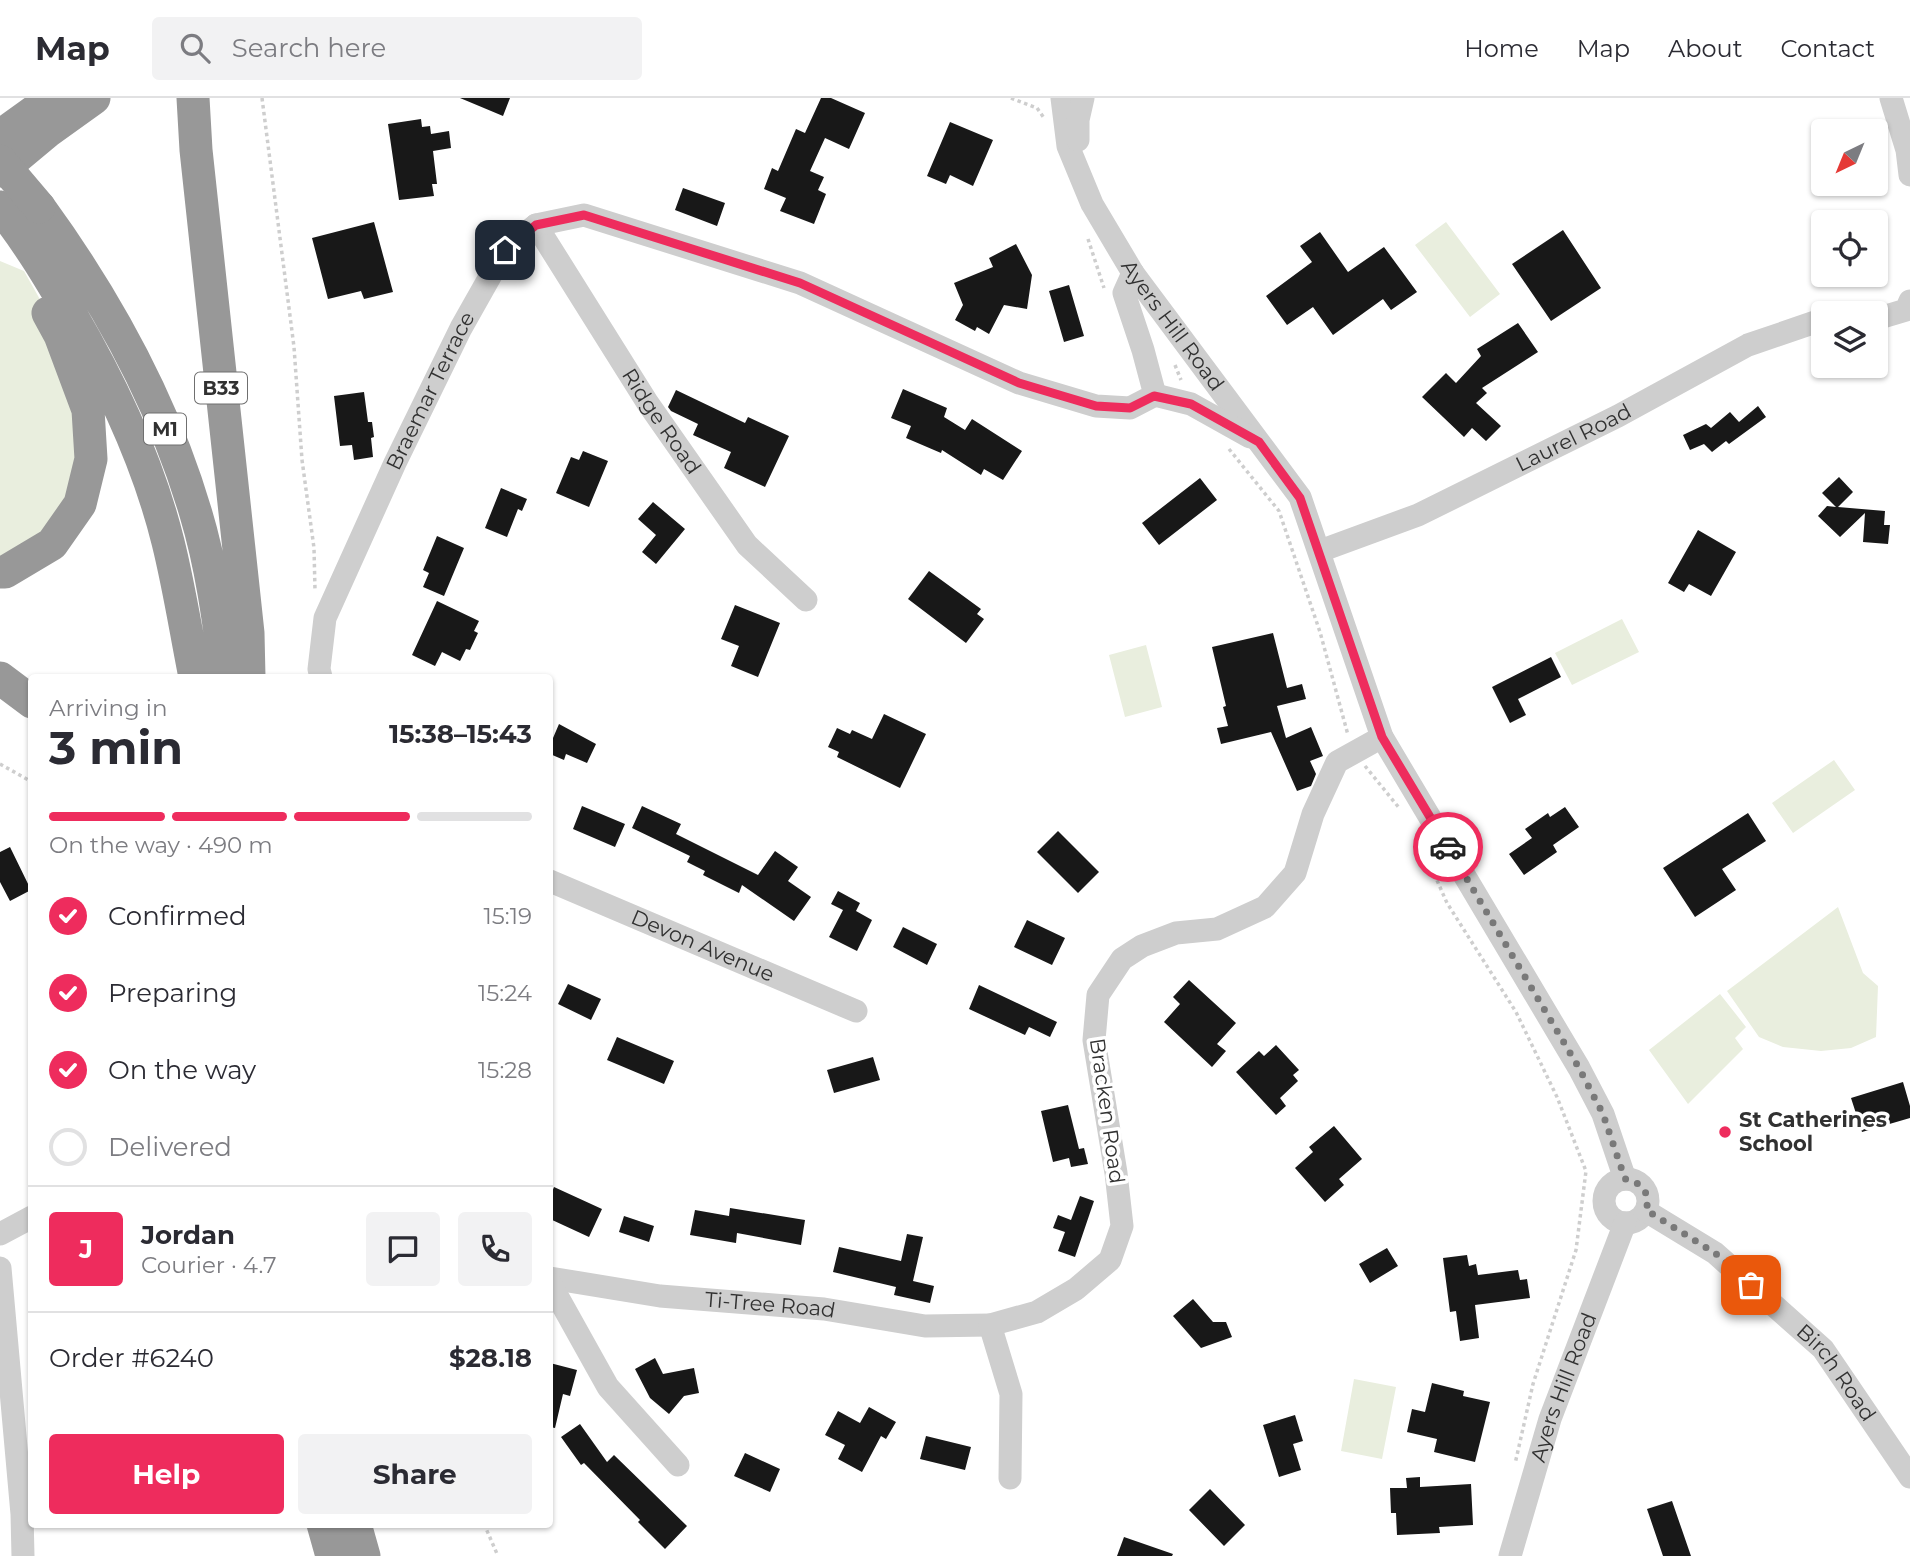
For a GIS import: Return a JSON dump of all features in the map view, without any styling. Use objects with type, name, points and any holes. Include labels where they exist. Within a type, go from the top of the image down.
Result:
[{"type":"highway","points":[[0,136],[52,98]]},
{"type":"highway","points":[[0,171],[48,131],[94,98]]},
{"type":"highway","name":"B33","points":[[193,98],[197,164],[247,633],[249,674]]},
{"type":"highway","name":"M1","points":[[0,161],[11,222],[59,293],[97,359],[134,437],[168,542],[193,674]]},
{"type":"highway","points":[[0,572],[5,572],[52,544],[80,504],[91,459],[88,410],[60,335],[11,222]]},
{"type":"highway","name":"M1","points":[[11,222],[75,256],[159,413],[197,515],[218,611],[226,674]]},
{"type":"highway","points":[[0,678],[28,699]]},
{"type":"highway","points":[[324,1528],[332,1556]]},
{"type":"highway","points":[[356,1528],[364,1556]]},
{"type":"street","name":"Ayers Hill Road","points":[[1062,98],[1068,146],[1128,283],[1259,442],[1300,498],[1382,737],[1579,1068],[1603,1114],[1625,1179]]},
{"type":"street","name":"Ayers Hill Road","points":[[1081,178],[1078,120],[1083,98]]},
{"type":"street","points":[[1891,98],[1908,150],[1910,175]]},
{"type":"street","name":"Braemar Terrace","points":[[320,674],[325,618],[395,463],[461,328],[505,250],[536,225],[584,215],[800,283],[1019,383],[1096,406],[1130,408],[1154,396]]},
{"type":"street","name":"Ridge Road","points":[[536,225],[647,402],[747,545],[806,600]]},
{"type":"street","points":[[1128,283],[1154,396],[1191,404],[1259,442]]},
{"type":"street","points":[[1888,315],[1906,310],[1910,301]]},
{"type":"street","name":"Laurel Road","points":[[1320,551],[1418,515],[1618,416],[1748,345],[1811,323]]},
{"type":"street","name":"Bracken Road","points":[[990,1325],[1037,1312],[1076,1289],[1110,1260],[1122,1226],[1094,1040],[1098,995],[1122,959],[1142,946],[1176,933],[1217,929],[1265,908],[1295,873],[1313,814],[1337,762],[1382,737]]},
{"type":"street","name":"Devon Avenue","points":[[553,882],[856,1011]]},
{"type":"street","points":[[1625,1179],[1644,1189],[1648,1203],[1646,1210],[1637,1220],[1625,1223],[1612,1217],[1607,1211],[1605,1197],[1612,1185],[1625,1179]]},
{"type":"street","name":"Birch Road","points":[[1646,1210],[1715,1253],[1824,1349],[1910,1477]]},
{"type":"street","points":[[0,1234],[28,1219]]},
{"type":"street","name":"Ayers Hill Road","points":[[1510,1556],[1550,1419],[1625,1223]]},
{"type":"street","points":[[0,1268],[22,1514],[23,1556]]},
{"type":"street","name":"Ti-Tree Road","points":[[553,1281],[660,1296],[824,1309],[925,1326],[990,1325]]},
{"type":"street","points":[[553,1286],[608,1387],[678,1465]]},
{"type":"street","points":[[990,1325],[1011,1394],[1010,1478]]},
{"type":"path","points":[[262,98],[294,347],[302,460],[314,548],[315,603]]},
{"type":"path","points":[[1011,98],[1037,108],[1049,125]]},
{"type":"path","points":[[1084,229],[1105,288],[1128,283]]},
{"type":"path","points":[[1172,359],[1191,404]]},
{"type":"path","points":[[1226,446],[1279,511],[1320,632],[1353,751],[1403,813]]},
{"type":"path","points":[[0,764],[28,780]]},
{"type":"path","points":[[1416,834],[1447,903],[1516,1012],[1557,1097],[1586,1171],[1576,1250],[1533,1384],[1511,1476]]},
{"type":"path","points":[[486,1528],[498,1556]]},
{"type":"green space","points":[[1446,222],[1500,294],[1470,317],[1415,245]]},
{"type":"green space","points":[[0,261],[24,271],[60,335],[88,410],[80,504],[0,572]]},
{"type":"green space","points":[[1622,619],[1639,652],[1572,685],[1555,653]]},
{"type":"green space","points":[[1146,645],[1162,707],[1125,717],[1109,655]]},
{"type":"green space","points":[[1834,760],[1855,790],[1793,833],[1772,803]]},
{"type":"green space","points":[[1838,907],[1863,973],[1878,986],[1876,1037],[1851,1048],[1821,1051],[1783,1047],[1759,1037],[1727,991]]},
{"type":"green space","points":[[1720,994],[1746,1027],[1735,1038],[1743,1049],[1688,1104],[1649,1050]]},
{"type":"green space","points":[[1354,1379],[1396,1387],[1382,1459],[1341,1451]]},
{"type":"building","points":[[460,98],[510,98],[503,116]]},
{"type":"building","points":[[821,98],[831,98],[865,113],[849,149],[825,138],[810,171],[824,177],[818,190],[826,194],[814,224],[780,211],[786,198],[764,189],[772,168],[778,171],[796,129],[805,133]]},
{"type":"building","points":[[421,119],[422,127],[430,126],[431,134],[449,131],[451,148],[433,151],[437,184],[432,184],[434,196],[399,200],[388,124]]},
{"type":"building","points":[[950,122],[993,140],[973,186],[950,175],[946,184],[927,176]]},
{"type":"building","points":[[683,188],[725,203],[717,226],[675,210]]},
{"type":"building","points":[[374,222],[393,292],[364,299],[361,291],[328,299],[312,238]]},
{"type":"building","points":[[1563,230],[1601,288],[1551,321],[1512,264]]},
{"type":"building","points":[[1320,232],[1348,272],[1384,247],[1417,292],[1391,310],[1383,299],[1333,335],[1313,307],[1287,325],[1266,296],[1312,262],[1300,246]]},
{"type":"building","points":[[1016,244],[1032,275],[1027,309],[1004,305],[989,334],[977,327],[975,331],[955,320],[963,305],[954,283],[993,267],[989,258]]},
{"type":"building","points":[[1069,285],[1084,336],[1064,342],[1049,291]]},
{"type":"building","points":[[1518,323],[1538,352],[1482,388],[1487,393],[1476,403],[1501,426],[1486,441],[1472,428],[1464,437],[1422,397],[1446,373],[1456,383],[1481,356],[1477,349]]},
{"type":"building","points":[[903,389],[947,408],[944,417],[965,430],[972,419],[1022,451],[1003,480],[984,469],[981,475],[942,450],[941,453],[906,438],[911,426],[891,418]]},
{"type":"building","points":[[676,390],[745,423],[748,417],[789,436],[765,487],[724,468],[731,452],[693,435],[698,424],[668,407]]},
{"type":"building","points":[[364,392],[368,422],[372,422],[373,457],[354,460],[352,445],[340,446],[334,396]]},
{"type":"building","points":[[1758,406],[1766,417],[1729,444],[1726,441],[1712,452],[1704,444],[1690,450],[1683,435],[1706,424],[1711,428],[1730,412],[1739,422]]},
{"type":"building","points":[[583,451],[608,461],[589,507],[556,493],[571,457],[579,460]]},
{"type":"building","points":[[1839,477],[1853,492],[1838,507],[1885,511],[1884,525],[1890,525],[1888,544],[1863,542],[1865,513],[1840,537],[1818,516],[1827,506],[1836,507],[1822,493]]},
{"type":"building","points":[[1200,478],[1217,500],[1159,545],[1142,523]]},
{"type":"building","points":[[501,488],[527,499],[522,511],[518,509],[507,537],[485,528]]},
{"type":"building","points":[[653,502],[685,529],[656,564],[642,552],[656,535],[638,519]]},
{"type":"building","points":[[1698,530],[1736,552],[1711,596],[1689,584],[1684,592],[1668,583]]},
{"type":"building","points":[[437,536],[464,548],[444,596],[423,587],[429,573],[423,570]]},
{"type":"building","points":[[929,571],[981,609],[977,614],[984,619],[966,643],[908,599]]},
{"type":"building","points":[[437,601],[479,621],[474,631],[478,633],[470,650],[466,649],[460,661],[442,652],[435,666],[412,655]]},
{"type":"building","points":[[735,605],[780,623],[758,677],[731,666],[739,646],[721,639]]},
{"type":"building","points":[[1273,633],[1287,688],[1302,684],[1306,699],[1277,706],[1286,738],[1311,727],[1323,756],[1310,761],[1316,774],[1311,786],[1297,791],[1271,732],[1221,744],[1217,728],[1228,726],[1212,647]]},
{"type":"building","points":[[1551,657],[1561,677],[1518,699],[1526,715],[1510,723],[1492,687]]},
{"type":"building","points":[[884,714],[926,734],[900,788],[837,757],[839,752],[828,747],[837,728],[850,734],[852,730],[872,739]]},
{"type":"building","points":[[559,724],[596,744],[587,763],[566,754],[564,760],[553,755],[553,738]]},
{"type":"building","points":[[582,806],[625,824],[615,847],[573,829]]},
{"type":"building","points":[[642,806],[681,824],[676,834],[758,875],[775,851],[798,867],[788,881],[811,897],[794,921],[742,885],[739,893],[703,875],[705,871],[687,862],[690,856],[632,828]]},
{"type":"building","points":[[1565,807],[1579,827],[1553,845],[1557,852],[1524,875],[1509,854],[1532,838],[1525,829],[1548,813],[1550,817]]},
{"type":"building","points":[[1748,813],[1766,841],[1722,869],[1736,890],[1695,917],[1663,868]]},
{"type":"building","points":[[1058,831],[1099,872],[1078,893],[1037,852]]},
{"type":"building","points":[[10,847],[28,884],[28,892],[10,901],[0,882],[0,852]]},
{"type":"building","points":[[838,891],[860,903],[856,911],[872,920],[857,951],[829,937],[843,910],[831,904]]},
{"type":"building","points":[[1027,920],[1065,938],[1052,965],[1014,947]]},
{"type":"building","points":[[903,927],[937,944],[927,965],[893,947]]},
{"type":"building","points":[[1189,980],[1236,1023],[1217,1044],[1226,1051],[1212,1067],[1164,1022],[1180,1004],[1173,997]]},
{"type":"building","points":[[568,984],[601,999],[591,1020],[558,1004]]},
{"type":"building","points":[[979,985],[1057,1022],[1050,1037],[1029,1027],[1025,1035],[969,1009]]},
{"type":"building","points":[[617,1037],[674,1061],[664,1084],[607,1060]]},
{"type":"building","points":[[1276,1045],[1299,1070],[1293,1075],[1298,1081],[1280,1098],[1286,1106],[1276,1115],[1236,1072],[1259,1051],[1264,1056]]},
{"type":"building","points":[[873,1057],[880,1080],[834,1093],[827,1070]]},
{"type":"building","points":[[1903,1082],[1910,1106],[1910,1118],[1862,1132],[1851,1098]]},
{"type":"building","points":[[1068,1105],[1079,1149],[1084,1148],[1088,1164],[1071,1167],[1069,1158],[1053,1162],[1041,1111]]},
{"type":"building","points":[[1334,1126],[1362,1159],[1339,1179],[1344,1185],[1325,1202],[1295,1168],[1313,1152],[1309,1147]]},
{"type":"building","points":[[554,1187],[602,1209],[589,1237],[553,1220]]},
{"type":"building","points":[[1080,1196],[1094,1201],[1075,1257],[1058,1251],[1065,1232],[1053,1228],[1058,1215],[1071,1220]]},
{"type":"building","points":[[730,1208],[805,1220],[801,1245],[737,1233],[736,1243],[690,1235],[695,1210],[729,1216]]},
{"type":"building","points":[[624,1216],[654,1226],[649,1242],[619,1232]]},
{"type":"building","points":[[907,1234],[923,1237],[913,1281],[934,1286],[930,1303],[894,1295],[896,1287],[833,1272],[839,1247],[901,1261]]},
{"type":"building","points":[[1387,1248],[1398,1266],[1370,1283],[1359,1264]]},
{"type":"building","points":[[1467,1255],[1469,1266],[1476,1264],[1478,1275],[1518,1270],[1520,1280],[1527,1279],[1530,1298],[1475,1305],[1479,1338],[1460,1341],[1456,1311],[1450,1312],[1443,1258]]},
{"type":"building","points":[[1193,1299],[1213,1322],[1226,1322],[1232,1337],[1201,1348],[1173,1316]]},
{"type":"building","points":[[655,1358],[663,1374],[694,1368],[699,1393],[684,1396],[669,1414],[650,1398],[635,1369]]},
{"type":"building","points":[[553,1364],[577,1370],[570,1396],[563,1394],[555,1428]]},
{"type":"building","points":[[1432,1383],[1464,1391],[1463,1396],[1490,1402],[1475,1462],[1434,1452],[1437,1439],[1407,1432],[1412,1409],[1425,1412]]},
{"type":"building","points":[[869,1407],[896,1422],[886,1439],[881,1436],[862,1472],[838,1459],[845,1445],[825,1435],[838,1411],[860,1423]]},
{"type":"building","points":[[1295,1415],[1303,1441],[1293,1444],[1301,1470],[1279,1477],[1263,1425]]},
{"type":"building","points":[[580,1424],[607,1462],[614,1455],[687,1526],[665,1549],[584,1463],[581,1465],[561,1437]]},
{"type":"building","points":[[926,1436],[971,1447],[965,1470],[920,1459]]},
{"type":"building","points":[[745,1453],[780,1469],[770,1492],[734,1476]]},
{"type":"building","points":[[1420,1477],[1420,1487],[1471,1484],[1473,1525],[1439,1527],[1440,1533],[1397,1535],[1396,1513],[1391,1513],[1390,1488],[1407,1488],[1406,1478]]},
{"type":"building","points":[[1210,1489],[1245,1525],[1224,1546],[1189,1510]]},
{"type":"building","points":[[1672,1501],[1691,1556],[1663,1556],[1647,1509]]},
{"type":"building","points":[[1124,1537],[1173,1554],[1117,1556]]},
{"type":"way so far","points":[[1448,847],[1579,1068],[1603,1114],[1625,1179],[1633,1180],[1644,1189],[1648,1203],[1646,1210],[1715,1253],[1751,1285]]},
{"type":"place","name":"St Catherines School","points":[[1725,1132]]},
{"type":"route","points":[[505,250],[536,225],[584,215],[800,283],[1019,383],[1096,406],[1130,408],[1154,396],[1191,404],[1259,442],[1300,498],[1382,737],[1448,847]]}]
